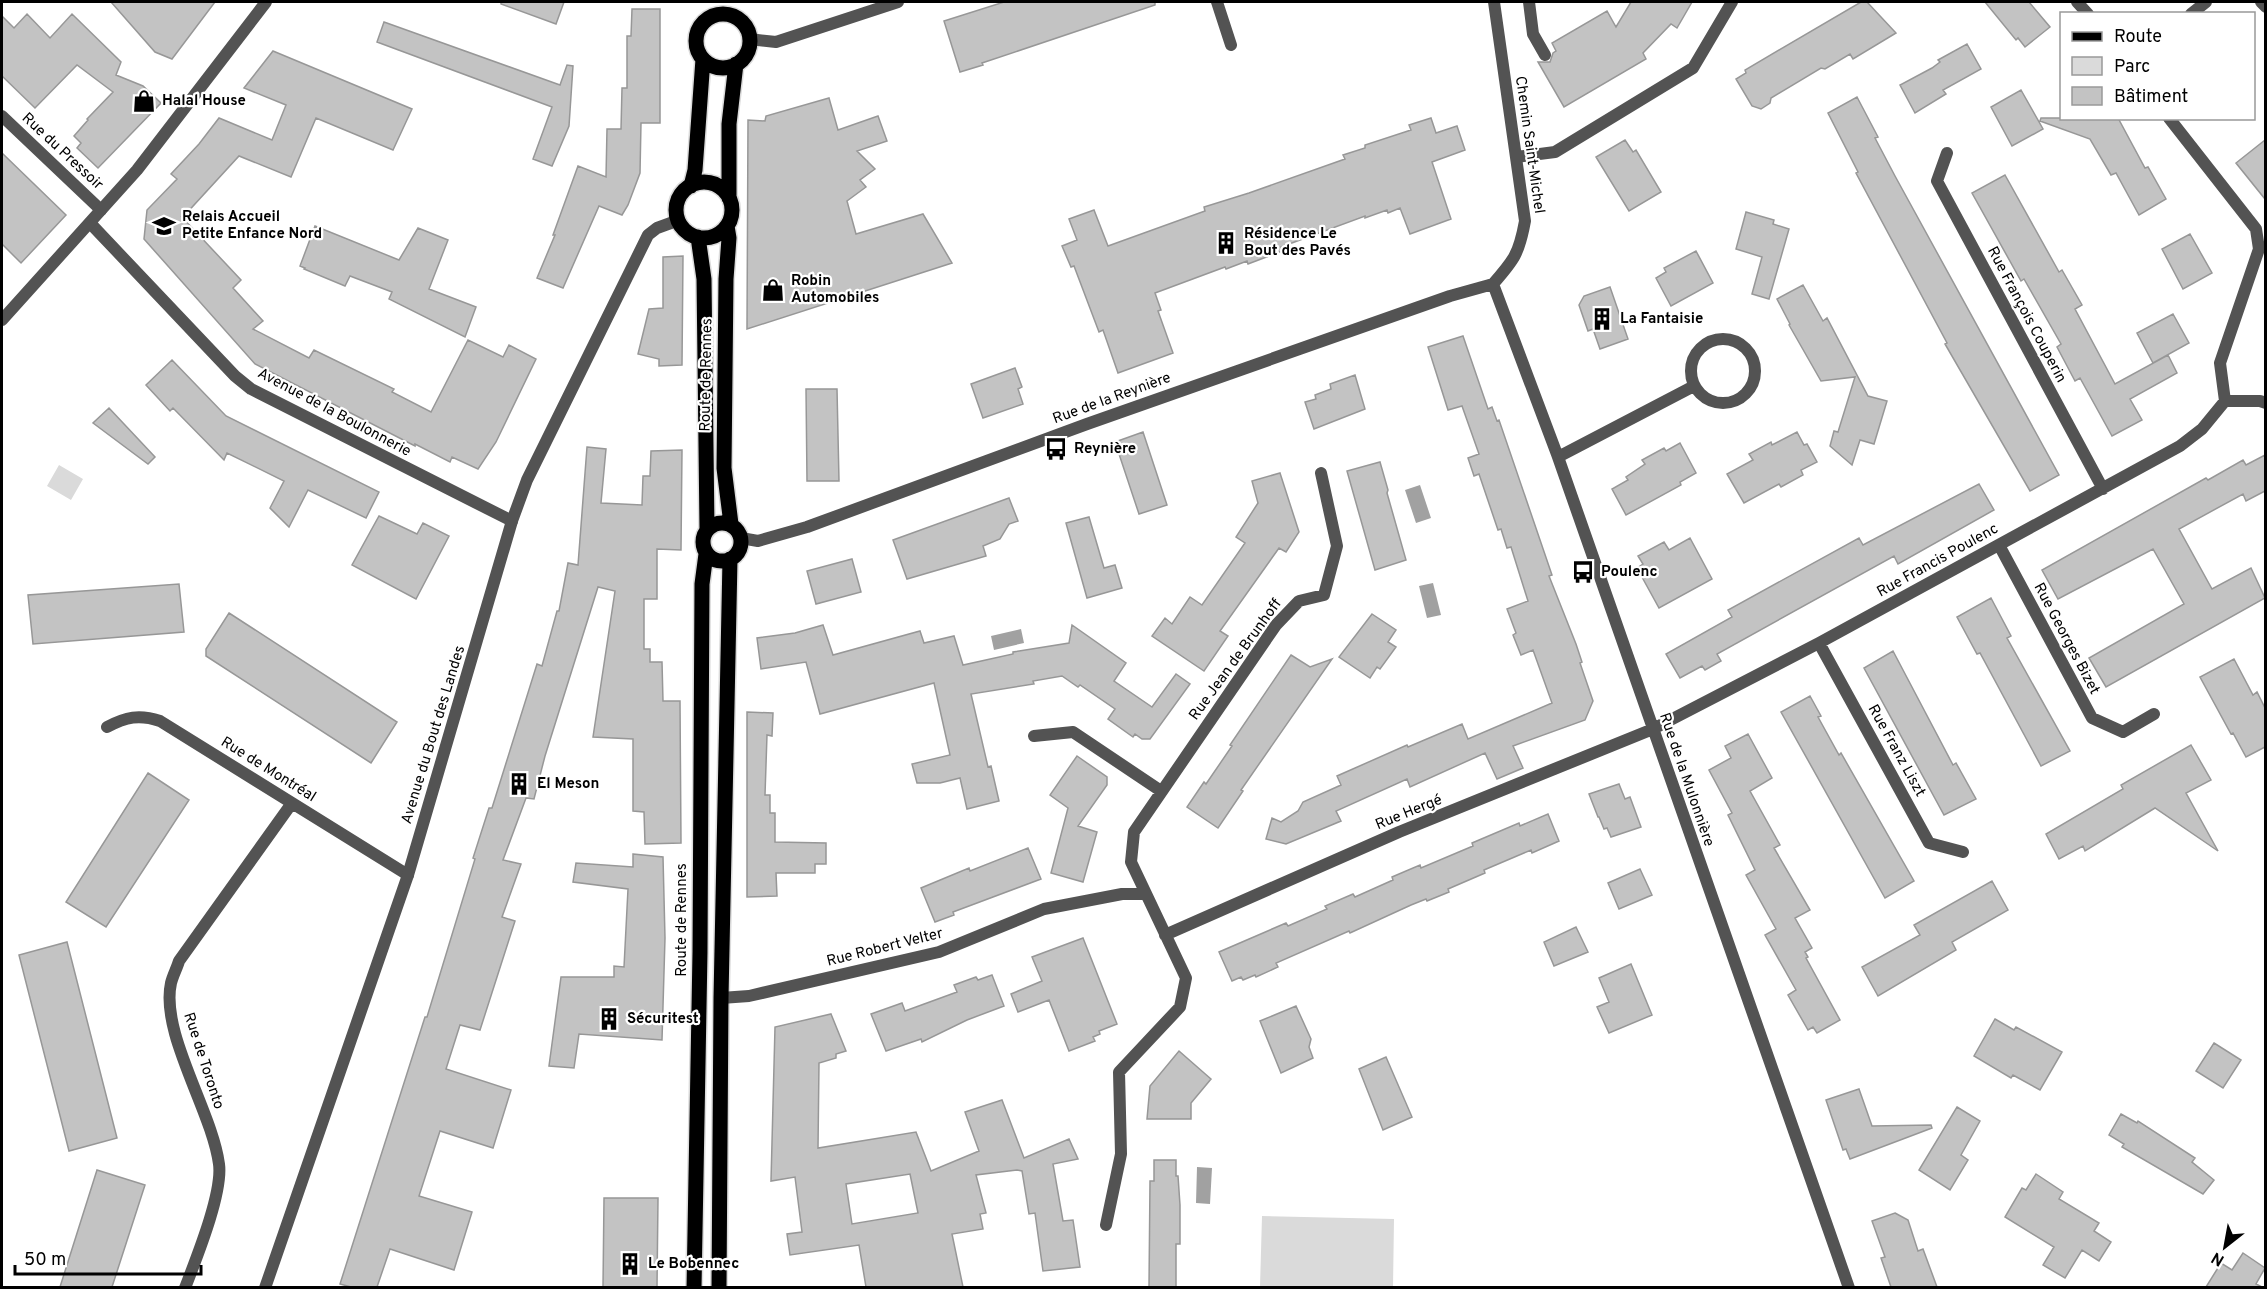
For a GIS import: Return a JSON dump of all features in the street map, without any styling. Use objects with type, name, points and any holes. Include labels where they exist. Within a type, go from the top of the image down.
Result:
[{"type":"main road","points":[[714,9],[737,19],[746,27],[749,39],[746,53],[736,64],[719,68],[703,59],[698,50],[697,35],[714,9]]},
{"type":"main road","points":[[691,186],[695,170],[703,59]]},
{"type":"main road","points":[[729,198],[725,191],[712,183],[703,182],[691,186],[682,193],[678,201],[679,220],[687,232],[698,237],[716,235],[727,226],[732,212],[729,198],[729,124],[736,64]]},
{"type":"main road","name":"Route de Rennes","points":[[727,226],[729,238],[726,279],[724,468],[731,524]]},
{"type":"main road","name":"Route de Rennes","points":[[698,237],[704,279],[707,529]]},
{"type":"main road","points":[[722,522],[731,524],[738,530],[741,538],[738,554],[722,561],[713,559],[706,554],[703,546],[703,537],[707,529],[722,522]]},
{"type":"main road","name":"Route de Rennes","points":[[694,1287],[700,952],[702,584],[706,554]]},
{"type":"main road","points":[[719,1287],[721,998],[730,559]]},
{"type":"street","points":[[2,320],[137,170],[266,2]]},
{"type":"street","points":[[749,39],[776,42],[898,2]]},
{"type":"street","points":[[1217,2],[1231,45]]},
{"type":"street","name":"Chemin Saint-Michel","points":[[1492,284],[1515,259],[1525,221],[1494,2]]},
{"type":"street","points":[[1529,2],[1533,34],[1545,55]]},
{"type":"street","points":[[1516,157],[1555,152],[1694,68],[1732,2]]},
{"type":"street","points":[[2194,12],[2206,2]]},
{"type":"street","points":[[2261,2],[2265,7]]},
{"type":"street","name":"Rue du Pressoir","points":[[2,116],[101,210]]},
{"type":"street","points":[[2171,120],[2256,229],[2259,249],[2220,363],[2225,401],[2265,403]]},
{"type":"street","name":"Rue François Couperin","points":[[1947,153],[1937,182],[2103,489]]},
{"type":"street","name":"Avenue du Bout des Landes","points":[[265,1287],[408,875],[512,520],[527,480],[648,235],[657,228],[679,220]]},
{"type":"street","name":"Avenue de la Boulonnerie","points":[[90,223],[235,376],[251,389],[512,520]]},
{"type":"street","name":"Rue de la Mulonnière","points":[[1492,284],[1558,457],[1849,1287]]},
{"type":"street","name":"Rue de la Reynière","points":[[741,538],[758,541],[807,527],[1098,420],[1450,296],[1492,284]]},
{"type":"street","points":[[1723,338],[1735,340],[1751,354],[1755,374],[1752,384],[1738,399],[1728,403],[1718,403],[1708,400],[1694,386],[1690,375],[1691,364],[1695,353],[1702,345],[1723,338]]},
{"type":"street","points":[[1558,457],[1694,386]]},
{"type":"street","name":"Rue Francis Poulenc","points":[[1653,729],[1819,643],[2181,447],[2202,429],[2225,401]]},
{"type":"street","name":"Rue Jean de Brunhoff","points":[[1145,894],[1131,862],[1134,832],[1276,626],[1299,601],[1324,595],[1337,546],[1321,473]]},
{"type":"street","name":"Rue Georges Bizet","points":[[1999,545],[2092,718],[2123,732],[2154,714]]},
{"type":"street","name":"Rue Franz Liszt","points":[[1819,643],[1929,843],[1963,852]]},
{"type":"street","name":"Rue de Montréal","points":[[107,727],[134,716],[146,716],[160,721],[408,875]]},
{"type":"street","name":"Rue Hergé","points":[[1165,935],[1399,832],[1653,729]]},
{"type":"street","points":[[1034,736],[1073,732],[1161,791]]},
{"type":"street","name":"Rue de Toronto","points":[[185,1287],[205,1234],[220,1167],[214,1141],[177,1040],[170,1007],[171,984],[179,961],[292,803]]},
{"type":"street","name":"Rue Robert Velter","points":[[721,998],[749,996],[939,952],[1044,909],[1122,894],[1145,894]]},
{"type":"street","points":[[1106,1225],[1120,1154],[1119,1072],[1180,1007],[1186,978],[1145,894]]},
{"type":"green space","points":[[59,465],[83,479],[71,500],[47,486]]},
{"type":"green space","points":[[1262,1216],[1394,1219],[1393,1287],[1260,1287]]},
{"type":"shaded area","points":[[1420,485],[1431,518],[1416,523],[1405,490]]},
{"type":"shaded area","points":[[1433,583],[1441,615],[1427,618],[1419,586]]},
{"type":"shaded area","points":[[1021,629],[1024,643],[994,650],[991,636]]},
{"type":"shaded area","points":[[1197,1167],[1212,1168],[1210,1204],[1196,1203]]},
{"type":"building","points":[[111,2],[215,2],[172,59],[155,52]]},
{"type":"building","points":[[501,2],[564,2],[556,24],[501,4]]},
{"type":"building","points":[[1004,2],[1155,2],[1155,5],[960,72],[944,21]]},
{"type":"building","points":[[1631,2],[1692,2],[1677,28],[1671,24],[1643,53],[1646,59],[1564,107],[1538,62],[1550,62],[1556,51],[1552,43],[1607,11],[1616,27]]},
{"type":"building","points":[[1861,2],[1867,2],[1896,33],[1853,59],[1850,54],[1825,69],[1821,68],[1771,98],[1770,103],[1761,109],[1752,106],[1736,79],[1746,73],[1745,70]]},
{"type":"building","points":[[1985,2],[2029,2],[2050,27],[2025,47],[2018,38],[2016,40]]},
{"type":"building","points":[[632,9],[660,9],[660,123],[641,123],[640,173],[628,205],[622,215],[599,206],[563,288],[537,278],[555,235],[553,235],[578,166],[606,177],[607,129],[621,129],[622,88],[627,88],[627,36],[631,36]]},
{"type":"building","points":[[27,14],[50,38],[72,14],[121,62],[116,75],[143,86],[161,103],[98,168],[77,148],[81,143],[74,136],[113,92],[77,65],[35,108],[2,76],[2,16],[14,28]]},
{"type":"building","points":[[384,22],[560,85],[567,65],[573,66],[569,126],[552,166],[533,159],[552,107],[377,42]]},
{"type":"building","points":[[1967,44],[1981,69],[1943,90],[1946,94],[1915,113],[1900,85],[1932,68],[1940,62],[1938,60]]},
{"type":"building","points":[[273,51],[412,109],[393,150],[316,118],[291,177],[239,156],[183,217],[181,216],[241,280],[233,288],[263,321],[253,329],[309,358],[314,350],[394,389],[392,392],[431,412],[468,340],[503,357],[509,345],[536,359],[496,442],[478,469],[452,457],[450,462],[415,444],[415,446],[255,364],[144,239],[147,210],[177,179],[171,174],[219,118],[272,140],[286,105],[244,88]]},
{"type":"building","points":[[2021,90],[2043,129],[2012,146],[1991,107]]},
{"type":"building","points":[[1857,97],[1895,176],[2059,475],[2030,491],[1945,344],[1947,343],[1856,173],[1858,172],[1828,113]]},
{"type":"building","points":[[829,98],[838,130],[878,116],[887,141],[857,151],[875,169],[860,180],[866,187],[847,201],[856,234],[923,214],[952,263],[747,329],[748,120],[765,121],[766,116]]},
{"type":"building","name":"Résidence Le Bout des Pavés","points":[[1431,118],[1436,133],[1457,126],[1465,150],[1432,162],[1451,219],[1410,234],[1400,208],[1388,213],[1387,210],[1281,247],[1282,251],[1248,264],[1247,261],[1226,269],[1225,267],[1155,293],[1161,310],[1158,311],[1173,353],[1118,373],[1103,330],[1099,332],[1074,266],[1071,267],[1062,246],[1077,240],[1069,219],[1094,210],[1108,246],[1205,211],[1204,207],[1345,159],[1343,155],[1411,130],[1409,125]]},
{"type":"building","points":[[2041,118],[2119,120],[2145,168],[2148,167],[2166,199],[2139,215],[2116,173],[2111,175],[2090,139],[2040,121]]},
{"type":"building","points":[[1625,140],[1633,152],[1636,150],[1661,192],[1629,211],[1596,157]]},
{"type":"building","points":[[2265,140],[2265,199],[2236,163]]},
{"type":"building","points":[[2,153],[66,215],[21,263],[2,244]]},
{"type":"building","points":[[2005,175],[2059,272],[2062,270],[2082,305],[2075,309],[2115,384],[2168,355],[2177,373],[2130,399],[2142,420],[2112,436],[2080,378],[2075,381],[2057,347],[2061,344],[2024,279],[2021,281],[1972,193]]},
{"type":"building","points":[[1746,212],[1774,220],[1773,224],[1789,229],[1769,299],[1752,294],[1762,257],[1736,249]]},
{"type":"building","points":[[315,226],[399,260],[418,228],[448,240],[429,289],[476,307],[465,337],[389,299],[392,292],[350,276],[345,286],[304,269],[300,266]]},
{"type":"building","points":[[2190,234],[2212,273],[2183,289],[2162,249]]},
{"type":"building","points":[[1696,251],[1713,283],[1671,306],[1656,278],[1666,272],[1664,268]]},
{"type":"building","points":[[683,256],[682,365],[659,366],[659,359],[638,354],[649,309],[663,308],[663,257]]},
{"type":"building","points":[[1803,285],[1823,321],[1827,318],[1868,396],[1887,401],[1874,444],[1860,440],[1852,465],[1830,446],[1834,431],[1838,432],[1855,377],[1821,381],[1777,299]]},
{"type":"building","name":"La Fantaisie","points":[[1610,287],[1628,339],[1600,349],[1593,329],[1588,331],[1579,305],[1584,296]]},
{"type":"building","points":[[2173,314],[2189,343],[2153,363],[2137,333]]},
{"type":"building","points":[[1463,336],[1488,409],[1492,407],[1497,421],[1499,420],[1552,575],[1549,576],[1576,644],[1593,701],[1585,720],[1513,746],[1523,768],[1497,779],[1485,753],[1410,787],[1407,779],[1336,811],[1341,821],[1286,844],[1266,839],[1272,818],[1281,822],[1298,811],[1303,802],[1341,785],[1337,776],[1462,724],[1468,739],[1552,703],[1533,650],[1521,655],[1513,635],[1516,633],[1507,609],[1528,601],[1511,547],[1507,548],[1501,529],[1498,530],[1479,474],[1474,476],[1468,458],[1479,454],[1462,406],[1448,410],[1428,347]]},
{"type":"building","points":[[172,360],[226,416],[379,492],[366,518],[308,490],[289,527],[270,508],[284,481],[227,453],[224,460],[173,408],[170,411],[146,385]]},
{"type":"building","points":[[1015,368],[1022,387],[1018,389],[1023,404],[983,418],[971,384]]},
{"type":"building","points":[[1355,375],[1365,409],[1314,429],[1305,402],[1316,399],[1315,395],[1331,389],[1330,384]]},
{"type":"building","points":[[806,389],[837,389],[839,481],[807,481]]},
{"type":"building","points":[[109,408],[155,457],[148,464],[93,423]]},
{"type":"building","points":[[1143,432],[1167,505],[1139,514],[1115,442]]},
{"type":"building","points":[[1797,432],[1817,462],[1801,470],[1803,475],[1781,487],[1779,484],[1744,503],[1727,474],[1753,460],[1749,454]]},
{"type":"building","points":[[1680,443],[1696,473],[1680,482],[1681,485],[1626,515],[1612,489],[1628,480],[1626,477],[1645,464],[1642,460],[1664,448],[1666,451]]},
{"type":"building","points":[[587,447],[606,449],[601,503],[642,505],[643,476],[650,476],[651,451],[682,450],[681,550],[657,549],[657,599],[644,599],[644,649],[650,649],[650,662],[662,662],[663,701],[680,701],[681,843],[645,844],[644,812],[633,811],[633,739],[593,737],[615,591],[598,587],[545,756],[534,799],[526,798],[503,860],[521,864],[502,917],[515,921],[480,1030],[460,1025],[446,1069],[511,1090],[493,1148],[440,1131],[419,1196],[472,1212],[454,1270],[390,1249],[377,1287],[351,1287],[340,1284],[425,1017],[427,1017],[489,808],[492,808],[537,664],[542,666],[557,611],[559,611],[568,563],[578,565]]},
{"type":"building","points":[[2265,455],[2265,491],[2246,501],[2243,494],[2179,529],[2212,589],[2251,568],[2265,598],[2106,687],[2089,658],[2184,604],[2153,549],[2058,599],[2042,570],[2206,478],[2208,480],[2243,460],[2246,465]]},
{"type":"building","points":[[1380,462],[1406,560],[1375,570],[1347,471]]},
{"type":"building","points":[[1280,473],[1299,532],[1286,552],[1279,548],[1220,631],[1228,636],[1204,671],[1152,636],[1165,618],[1172,624],[1190,597],[1202,605],[1245,543],[1236,537],[1258,503],[1252,481]]},
{"type":"building","points":[[1979,484],[1994,510],[1898,564],[1894,556],[1717,654],[1721,661],[1705,670],[1702,666],[1680,678],[1666,654],[1732,617],[1728,610],[1859,538],[1863,545]]},
{"type":"building","points":[[1009,498],[1018,521],[1009,524],[1000,539],[983,546],[986,556],[907,579],[893,540]]},
{"type":"building","points":[[379,516],[417,534],[423,523],[449,536],[416,599],[352,565]]},
{"type":"building","points":[[1089,517],[1104,568],[1115,565],[1122,588],[1087,598],[1066,523]]},
{"type":"building","points":[[1690,538],[1712,579],[1659,608],[1637,568],[1643,564],[1638,556],[1664,542],[1669,550]]},
{"type":"building","points":[[852,559],[861,592],[816,604],[807,571]]},
{"type":"building","points":[[179,584],[184,632],[33,644],[28,595]]},
{"type":"building","points":[[1991,598],[2011,636],[2007,638],[2070,751],[2041,766],[1980,653],[1977,654],[1957,617]]},
{"type":"building","points":[[229,613],[397,722],[371,763],[206,656],[206,649]]},
{"type":"building","points":[[1372,614],[1396,630],[1388,642],[1396,647],[1380,669],[1377,667],[1370,678],[1339,657]]},
{"type":"building","points":[[823,625],[833,655],[920,631],[924,643],[954,636],[963,665],[1013,654],[1013,652],[1069,643],[1072,625],[1126,663],[1114,681],[1152,707],[1176,674],[1190,684],[1150,739],[1142,739],[1135,734],[1133,737],[1108,719],[1115,709],[1080,685],[1078,687],[1062,676],[1033,681],[1034,684],[971,694],[988,767],[991,766],[999,801],[967,809],[960,778],[940,783],[917,783],[912,764],[950,755],[934,683],[820,714],[806,662],[761,669],[757,638],[795,633]]},
{"type":"building","points":[[1893,651],[1953,765],[1956,763],[1976,799],[1944,815],[1864,668]]},
{"type":"building","points":[[1291,655],[1310,667],[1332,659],[1241,790],[1243,791],[1218,828],[1187,807],[1232,746],[1230,745]]},
{"type":"building","points":[[2234,659],[2253,695],[2257,692],[2265,708],[2265,747],[2246,757],[2200,677]]},
{"type":"building","points":[[1810,696],[1821,716],[1818,717],[1839,755],[1841,753],[1914,881],[1885,898],[1781,712]]},
{"type":"building","points":[[747,712],[773,713],[772,736],[767,735],[765,795],[770,795],[770,813],[775,813],[775,842],[826,843],[826,864],[815,864],[815,873],[776,873],[777,896],[747,897]]},
{"type":"building","points":[[1748,734],[1772,778],[1750,791],[1780,845],[1774,848],[1810,910],[1795,918],[1812,948],[1805,952],[1808,957],[1806,958],[1840,1020],[1817,1033],[1813,1027],[1808,1030],[1788,995],[1796,990],[1765,935],[1776,929],[1746,875],[1755,870],[1728,815],[1732,813],[1709,770],[1731,758],[1725,746]]},
{"type":"building","points":[[2191,745],[2211,780],[2186,793],[2218,851],[2155,808],[2085,851],[2083,846],[2059,859],[2046,834],[2123,789],[2121,785]]},
{"type":"building","points":[[1077,756],[1107,777],[1107,785],[1078,826],[1097,832],[1083,882],[1051,873],[1068,808],[1050,795]]},
{"type":"building","points":[[148,773],[189,800],[106,927],[66,902]]},
{"type":"building","points":[[1619,784],[1625,799],[1630,797],[1641,827],[1611,837],[1607,828],[1604,829],[1589,794]]},
{"type":"building","points":[[1548,814],[1559,841],[1484,870],[1485,873],[1448,889],[1449,892],[1411,905],[1276,963],[1278,967],[1256,977],[1255,975],[1243,980],[1241,977],[1232,981],[1219,952],[1286,923],[1288,926],[1327,909],[1325,906],[1353,894],[1355,897],[1393,880],[1392,877],[1420,865],[1421,868],[1473,846],[1472,843],[1519,823],[1520,826]]},
{"type":"building","points":[[1028,848],[1041,879],[953,912],[954,915],[935,922],[921,888],[969,868],[970,871]]},
{"type":"building","points":[[633,854],[663,857],[665,938],[662,1040],[579,1034],[574,1068],[549,1066],[561,977],[614,977],[614,966],[624,967],[628,889],[573,882],[576,863],[633,867]]},
{"type":"building","points":[[1640,869],[1652,895],[1619,909],[1608,883]]},
{"type":"building","points":[[1992,881],[2008,910],[1952,942],[1956,950],[1878,996],[1862,967],[1920,935],[1914,925]]},
{"type":"building","points":[[1576,927],[1588,952],[1554,966],[1544,942]]},
{"type":"building","points":[[1083,938],[1117,1024],[1099,1031],[1100,1034],[1093,1037],[1095,1041],[1069,1051],[1049,1000],[1018,1012],[1011,994],[1042,981],[1032,957]]},
{"type":"building","points":[[67,942],[117,1138],[69,1151],[19,955]]},
{"type":"building","points":[[1631,964],[1652,1015],[1609,1033],[1597,1007],[1609,1002],[1599,978]]},
{"type":"building","points":[[992,975],[1004,1006],[967,1020],[922,1042],[921,1039],[886,1051],[871,1014],[902,1003],[905,1011],[957,992],[954,985],[976,977],[978,980]]},
{"type":"building","points":[[1296,1006],[1311,1039],[1309,1047],[1313,1058],[1281,1073],[1260,1021]]},
{"type":"building","points":[[831,1014],[846,1051],[836,1054],[836,1058],[819,1063],[818,1148],[916,1132],[931,1171],[979,1151],[965,1112],[1002,1100],[1024,1158],[1069,1139],[1078,1159],[1053,1164],[1063,1221],[1073,1220],[1080,1267],[1043,1271],[1035,1213],[1029,1214],[1022,1171],[1017,1170],[976,1175],[986,1213],[980,1214],[983,1229],[952,1234],[963,1287],[866,1287],[859,1245],[790,1255],[787,1234],[802,1232],[795,1177],[771,1181],[775,1027]],"holes":[[[910,1174],[918,1213],[852,1224],[846,1184]]]},
{"type":"building","points":[[1995,1019],[2014,1030],[2016,1027],[2062,1052],[2040,1090],[2013,1075],[2011,1078],[1974,1056]]},
{"type":"building","points":[[2214,1043],[2241,1060],[2223,1088],[2196,1071]]},
{"type":"building","points":[[1179,1051],[1211,1079],[1191,1103],[1191,1119],[1147,1119],[1150,1086]]},
{"type":"building","points":[[1386,1057],[1412,1117],[1383,1130],[1359,1069]]},
{"type":"building","points":[[1859,1089],[1872,1126],[1931,1125],[1932,1128],[1850,1159],[1846,1149],[1843,1150],[1826,1100]]},
{"type":"building","points":[[1957,1107],[1980,1121],[1961,1155],[1968,1160],[1950,1190],[1919,1170]]},
{"type":"building","points":[[2121,1114],[2137,1123],[2138,1121],[2195,1158],[2192,1162],[2214,1180],[2203,1194],[2122,1147],[2124,1144],[2109,1135]]},
{"type":"building","points":[[1154,1160],[1176,1160],[1180,1205],[1180,1244],[1176,1244],[1176,1287],[1149,1287],[1150,1181],[1154,1181]]},
{"type":"building","points":[[97,1170],[145,1185],[112,1287],[60,1287]]},
{"type":"building","points":[[2036,1174],[2063,1192],[2059,1199],[2099,1223],[2094,1231],[2111,1242],[2099,1261],[2082,1250],[2065,1278],[2043,1265],[2054,1247],[2005,1217],[2022,1188],[2026,1190]]},
{"type":"building","name":"Le Bobennec","points":[[604,1198],[658,1198],[657,1287],[603,1287]]},
{"type":"building","points":[[1895,1213],[1908,1220],[1918,1251],[1923,1249],[1937,1287],[1891,1287],[1881,1258],[1885,1257],[1872,1221]]},
{"type":"building","points":[[2243,1253],[2265,1268],[2256,1284],[2262,1287],[2206,1287],[2221,1263],[2232,1270]]},
{"type":"place","name":"Halal House","points":[[144,101]]},
{"type":"place","name":"Relais Accueil Petite Enfance Nord","points":[[164,226]]},
{"type":"place","name":"Résidence Le Bout des Pavés","points":[[1226,243]]},
{"type":"place","name":"Robin Automobiles","points":[[773,290]]},
{"type":"place","name":"La Fantaisie","points":[[1602,319]]},
{"type":"place","name":"Reynière","points":[[1056,449]]},
{"type":"place","name":"Poulenc","points":[[1583,572]]},
{"type":"place","name":"El Meson","points":[[519,784]]},
{"type":"place","name":"Sécuritest","points":[[609,1019]]},
{"type":"place","name":"Le Bobennec","points":[[630,1264]]}]
